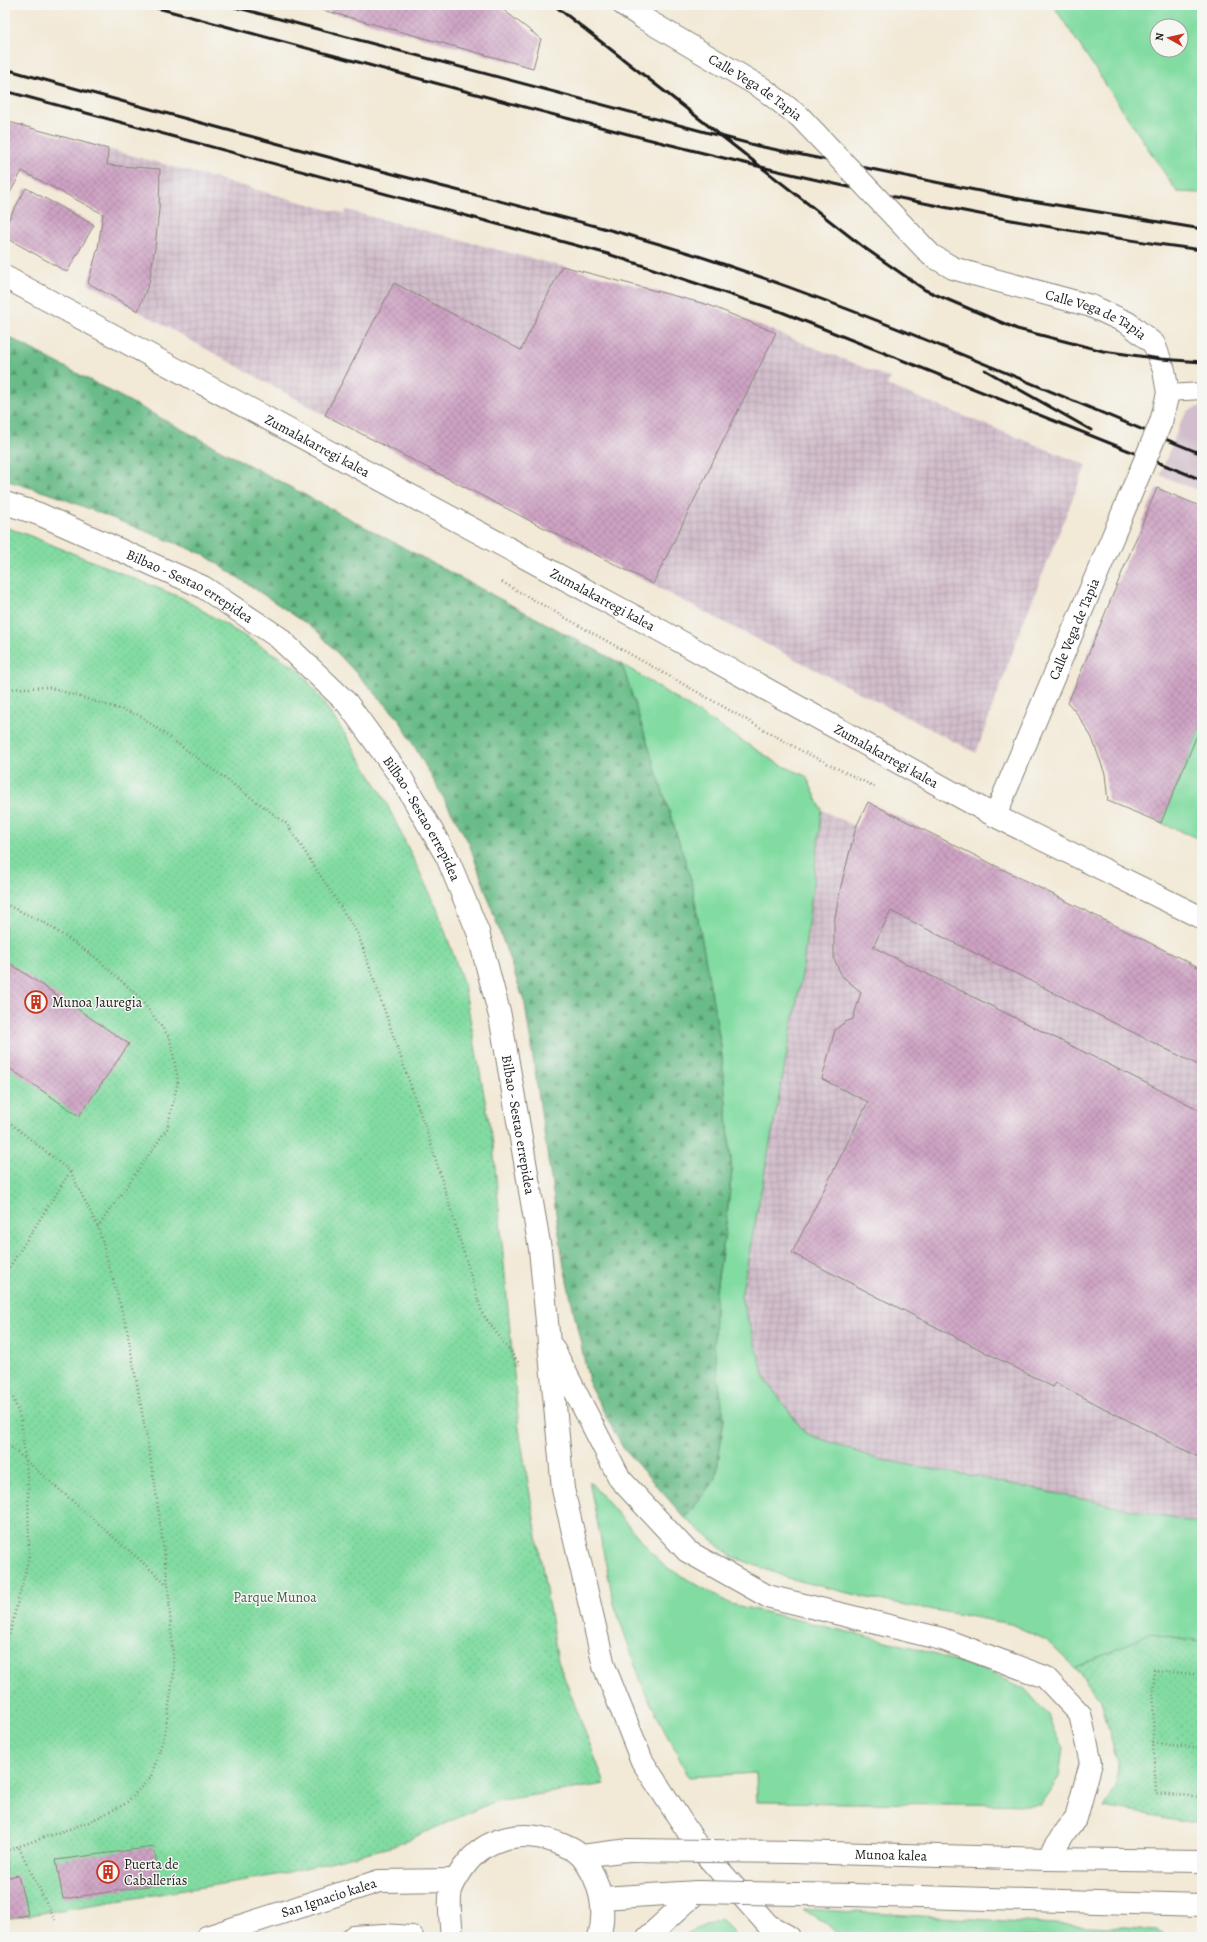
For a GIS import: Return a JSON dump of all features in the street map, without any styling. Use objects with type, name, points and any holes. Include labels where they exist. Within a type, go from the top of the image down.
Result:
[{"type":"main road","name":"Calle Vega de Tapia","points":[[624,5],[643,18],[762,88],[800,117],[931,255],[953,268],[1091,306],[1128,323],[1154,344],[1164,370],[1168,393],[1161,422],[995,816]]},
{"type":"main road","name":"Zumalakarregi kalea","points":[[5,277],[656,628],[995,816],[1202,918]]},
{"type":"main road","name":"Bilbao - Sestao errepidea","points":[[5,502],[39,514],[203,586],[278,638],[347,703],[402,779],[447,857],[478,932],[500,1016],[539,1241],[563,1489],[604,1666],[642,1761],[696,1844],[768,1925],[789,1937]]},
{"type":"main road","points":[[548,1338],[620,1479],[687,1551],[767,1596],[942,1639],[1045,1677],[1050,1682],[1080,1714],[1090,1763],[1076,1818],[1066,1830],[1048,1860]]},
{"type":"main road","points":[[452,1937],[450,1897],[455,1880],[470,1858],[475,1854],[491,1843],[516,1835],[543,1836],[567,1846],[581,1856],[596,1880],[602,1898],[603,1924],[599,1937]]},
{"type":"main road","name":"Munoa kalea","points":[[581,1856],[629,1850],[793,1852],[1048,1860],[1202,1862]]},
{"type":"main road","name":"San Ignacio kalea","points":[[207,1937],[379,1881],[455,1880]]},
{"type":"main road","points":[[602,1898],[697,1892],[1202,1905]]},
{"type":"main road","points":[[648,1937],[697,1892]]},
{"type":"main road","points":[[353,1937],[383,1935],[412,1937]]},
{"type":"lane","points":[[1168,393],[1202,391]]},
{"type":"path","points":[[5,689],[48,687],[139,715],[287,824],[358,934],[431,1144],[482,1313],[523,1369]]},
{"type":"path","points":[[5,904],[45,923],[94,957],[138,996],[170,1038],[178,1081],[167,1129],[98,1227]]},
{"type":"path","points":[[5,1119],[70,1171],[98,1227],[127,1329],[155,1484],[168,1584],[174,1672],[165,1733],[151,1777],[125,1804],[89,1822],[19,1848],[5,1851]]},
{"type":"path","points":[[5,1274],[70,1171]]},
{"type":"path","points":[[5,1375],[21,1420],[28,1485],[29,1556],[10,1633],[5,1641]]},
{"type":"path","points":[[5,1442],[168,1584]]},
{"type":"path","points":[[1202,1675],[1154,1670],[1153,1743],[1156,1793],[1202,1797]]},
{"type":"path","points":[[1153,1743],[1202,1748]]},
{"type":"path","points":[[19,1848],[55,1920]]},
{"type":"shaded area","points":[[108,149],[345,214],[346,210],[709,305],[890,378],[887,385],[1086,465],[1022,626],[976,753],[325,415],[138,311],[146,292],[154,257],[159,218],[160,169],[107,165]]},
{"type":"shaded area","points":[[1202,406],[1202,492],[1160,475],[1181,421],[1189,410]]},
{"type":"shaded area","points":[[822,810],[856,827],[1202,969],[1202,1524],[977,1477],[878,1459],[805,1433],[766,1380],[741,1297],[802,974]]},
{"type":"green space","points":[[1053,5],[1202,5],[1202,193],[1177,192]]},
{"type":"green space","points":[[5,335],[622,664],[691,879],[721,1046],[732,1171],[724,1240],[716,1290],[714,1344],[724,1419],[716,1478],[685,1518],[623,1448],[590,1386],[564,1267],[525,1004],[469,843],[399,719],[316,630],[203,554],[54,495],[5,480]]},
{"type":"green space","name":"Parque Munoa","points":[[5,527],[182,598],[300,670],[345,734],[383,796],[436,906],[464,985],[493,1144],[519,1429],[558,1661],[605,1784],[496,1801],[394,1846],[277,1875],[5,1919]]},
{"type":"green space","points":[[622,664],[777,763],[806,776],[822,810],[802,974],[741,1297],[766,1380],[805,1433],[877,1459],[977,1477],[1202,1524],[1202,1641],[1150,1634],[1075,1668],[1046,1640],[1011,1624],[868,1598],[788,1578],[731,1556],[685,1518],[716,1478],[724,1419],[713,1344],[716,1290],[724,1240],[732,1171],[721,1046]]},
{"type":"green space","points":[[1202,723],[1202,840],[1161,823]]},
{"type":"green space","points":[[589,1481],[664,1566],[731,1604],[911,1647],[986,1671],[1025,1689],[1049,1716],[1063,1748],[1059,1777],[1040,1805],[757,1802],[756,1773],[689,1777],[644,1690],[614,1604]]},
{"type":"green space","points":[[1150,1634],[1202,1641],[1202,1824],[1104,1807],[1116,1787],[1117,1762],[1101,1700],[1075,1668]]},
{"type":"green space","points":[[803,1909],[1158,1930],[1166,1937],[845,1937]]},
{"type":"green space","points":[[721,1918],[736,1937],[684,1937],[694,1930]]},
{"type":"building","points":[[304,5],[497,5],[541,39],[533,68]]},
{"type":"building","points":[[5,121],[108,149],[107,165],[160,169],[159,209],[155,248],[149,283],[138,311],[88,283],[98,248],[103,214],[22,171],[5,202]]},
{"type":"building","points":[[26,188],[94,225],[67,272],[5,237],[5,226]]},
{"type":"building","points":[[562,266],[709,305],[776,333],[653,584],[325,415],[394,283],[521,350]]},
{"type":"building","points":[[1157,488],[1202,507],[1202,723],[1161,823],[1108,801],[1105,774],[1092,738],[1078,715],[1068,703]]},
{"type":"building","points":[[868,802],[1202,969],[1202,1067],[891,911],[873,947],[1202,1111],[1202,1459],[1056,1383],[1053,1387],[792,1253],[868,1102],[822,1079],[835,1030],[845,1022],[853,1019],[861,992],[842,976],[834,959],[834,922],[841,886],[856,827]]},
{"type":"building","name":"Munoa Jauregia","points":[[5,960],[129,1044],[79,1116],[5,1065]]},
{"type":"building","name":"Puerta de Caballerías","points":[[154,1847],[160,1884],[63,1899],[56,1860]]},
{"type":"building","points":[[18,1875],[28,1915],[5,1919],[5,1878]]},
{"type":"railway","points":[[146,5],[539,111],[802,177],[935,205],[1068,230],[1202,250]]},
{"type":"railway","points":[[227,5],[758,146],[1014,198],[1202,229]]},
{"type":"railway","points":[[554,5],[862,246],[925,290],[1017,329],[1103,351],[1161,359],[1202,362]]},
{"type":"railway","points":[[5,69],[317,154],[608,229],[683,251],[781,284],[902,330],[1202,454]]},
{"type":"railway","points":[[5,91],[608,254],[779,311],[1202,480]]},
{"type":"railway","points":[[985,370],[1091,430]]},
{"type":"place","name":"Munoa Jauregia","points":[[36,1002]]},
{"type":"place","name":"Puerta de Caballerías","points":[[108,1872]]}]
